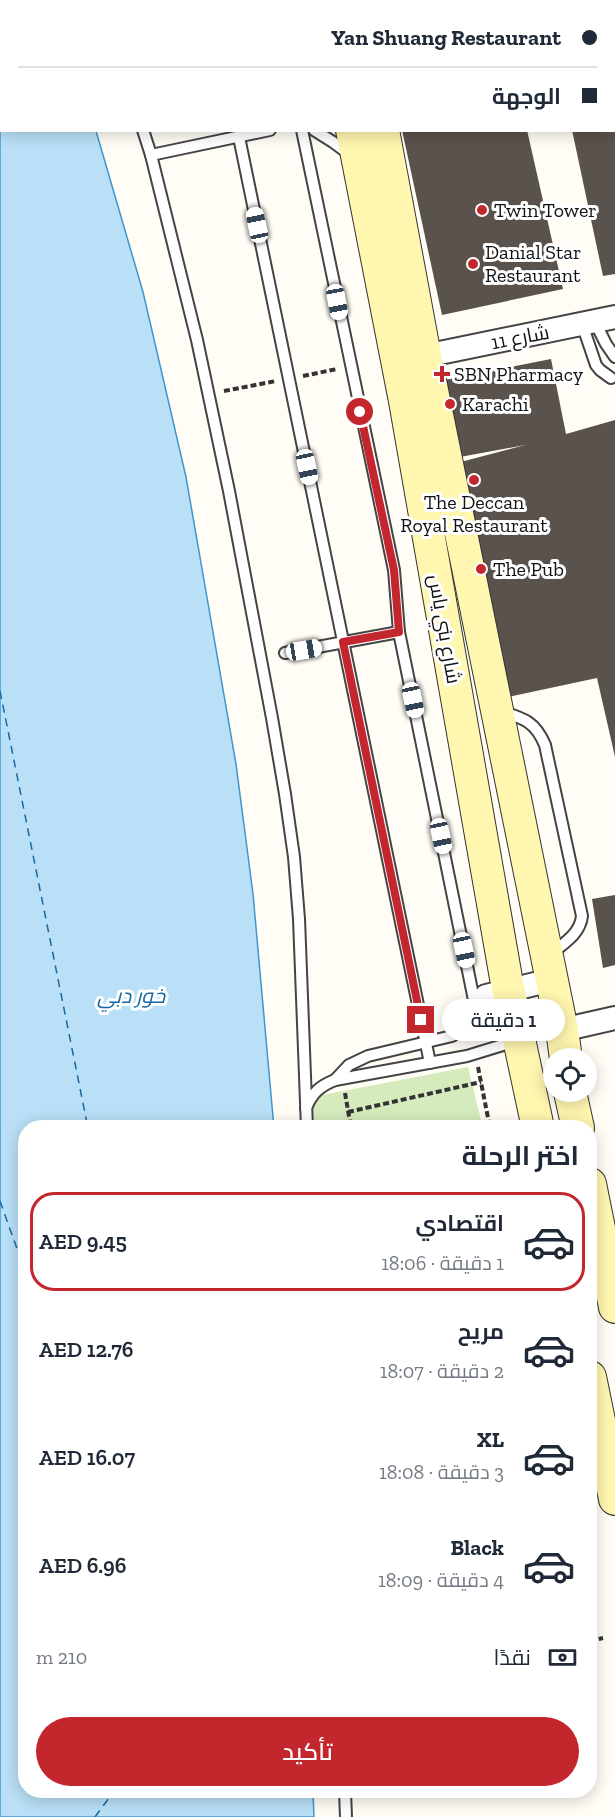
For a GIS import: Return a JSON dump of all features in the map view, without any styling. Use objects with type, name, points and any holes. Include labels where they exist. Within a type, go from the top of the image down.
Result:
[{"type":"main road","name":"شارع بني ياس","points":[[352,132],[405,401],[452,675],[471,723],[523,982]]},
{"type":"main road","name":"شارع بني ياس","points":[[383,132],[425,356],[496,709],[523,982],[519,1040],[536,1120]]},
{"type":"main road","points":[[523,982],[530,1018],[536,1027],[547,1031],[564,1044]]},
{"type":"main road","points":[[519,1040],[529,1041],[543,1050]]},
{"type":"main road","points":[[558,1102],[561,1120]]},
{"type":"main road","points":[[572,1102],[576,1120]]},
{"type":"main road","points":[[597,1219],[614,1305]]},
{"type":"main road","points":[[597,1277],[614,1305]]},
{"type":"main road","points":[[598,1442],[615,1499]]},
{"type":"street","name":"شارع 11","points":[[425,356],[598,321]]},
{"type":"street","points":[[564,1044],[615,1018]]},
{"type":"lane","points":[[144,132],[179,265],[208,394],[242,556],[272,718],[291,836],[299,920],[307,1120]]},
{"type":"lane","points":[[151,154],[261,132]]},
{"type":"lane","points":[[302,132],[394,570],[399,632],[475,1005],[474,1015],[462,1032],[368,1056],[349,1065],[338,1079]]},
{"type":"lane","points":[[317,132],[360,165]]},
{"type":"lane","points":[[239,137],[430,1063]]},
{"type":"lane","points":[[598,321],[606,344],[615,357]]},
{"type":"lane","points":[[598,321],[596,364],[611,378]]},
{"type":"lane","points":[[285,653],[399,632]]},
{"type":"lane","points":[[496,709],[531,723],[540,733],[545,745],[582,916],[581,923],[574,934],[523,982]]},
{"type":"lane","points":[[306,1108],[316,1090],[338,1079],[486,1052],[519,1040]]},
{"type":"lane","points":[[368,1056],[372,1073]]},
{"type":"lane","points":[[345,1798],[346,1817]]},
{"type":"path","points":[[208,394],[350,366]]},
{"type":"path","points":[[478,1064],[488,1120]]},
{"type":"path","points":[[338,1079],[350,1120]]},
{"type":"path","points":[[348,1112],[481,1082]]},
{"type":"path","points":[[597,1639],[603,1638]]},
{"type":"green space","points":[[468,1067],[481,1120],[313,1120],[312,1097]]},
{"type":"water","name":"خور دبي","points":[[0,132],[96,132],[143,292],[186,477],[236,764],[253,894],[273,1120],[18,1120],[18,1798],[313,1798],[314,1817],[0,1817]]},
{"type":"building","name":"Twin Tower","points":[[402,132],[527,132],[563,289],[442,315]]},
{"type":"building","points":[[572,132],[615,132],[615,274],[603,276]]},
{"type":"building","points":[[551,359],[566,434],[615,420],[615,757],[597,678],[503,698],[453,464],[525,445],[460,457],[445,380]]},
{"type":"building","points":[[615,895],[615,965],[603,968],[592,899]]},
{"type":"ferry route","points":[[0,691],[86,1120]]},
{"type":"ferry route","points":[[0,1201],[18,1252]]},
{"type":"ferry route","points":[[95,1817],[109,1798]]},
{"type":"place","name":"Twin Tower","points":[[482,210]]},
{"type":"place","name":"Danial Star Restaurant","points":[[473,264]]},
{"type":"place","name":"SBN Pharmacy","points":[[442,374]]},
{"type":"place","name":"Karachi","points":[[450,404]]},
{"type":"place","name":"The Deccan Royal Restaurant","points":[[474,480]]},
{"type":"place","name":"The Pub","points":[[481,569]]},
{"type":"route","points":[[360,412],[394,570],[399,632],[343,642],[421,1020]]}]
